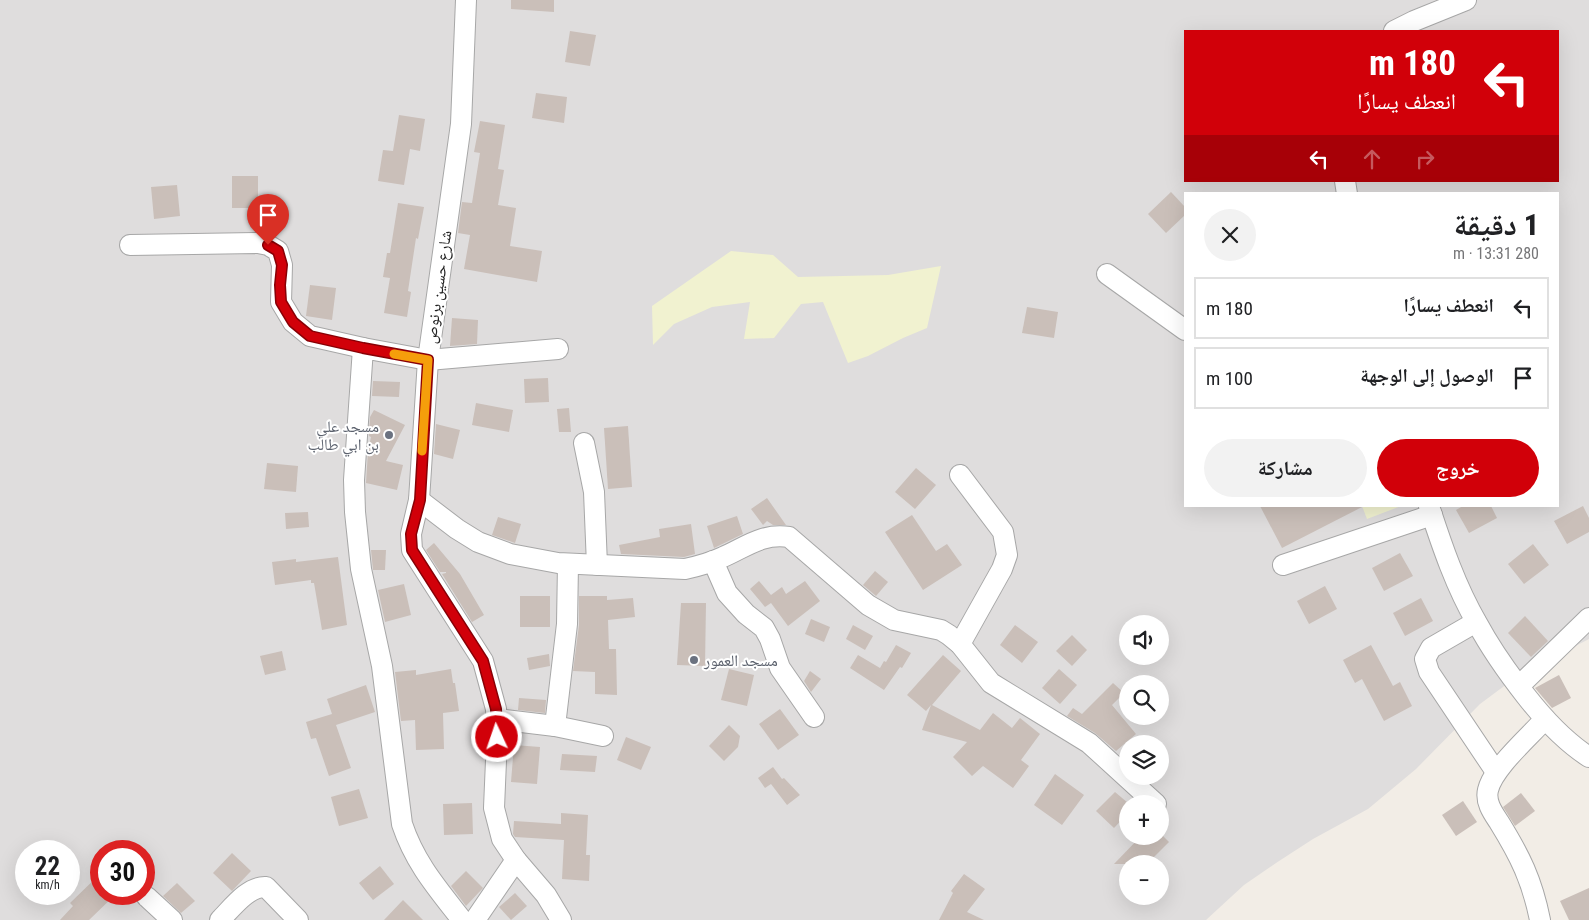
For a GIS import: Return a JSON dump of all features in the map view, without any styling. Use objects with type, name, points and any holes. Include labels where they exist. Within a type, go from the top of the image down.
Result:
[{"type":"street","name":"شارع حسين برنوص","points":[[466,0],[461,124],[428,360],[420,500],[411,534],[412,550],[483,661],[496,709],[497,737],[494,808],[502,838],[516,860],[546,894],[562,920]]},
{"type":"street","points":[[1396,30],[1457,2]]},
{"type":"street","points":[[130,245],[258,243],[268,245],[278,251],[282,265],[281,302],[293,322],[310,336],[428,360],[558,349]]},
{"type":"street","points":[[1107,274],[1184,329]]},
{"type":"street","points":[[363,348],[354,480],[356,512],[361,570],[382,666],[402,824],[409,844],[422,868],[462,920]]},
{"type":"street","points":[[584,443],[594,492],[597,565]]},
{"type":"street","points":[[960,475],[1003,532],[1007,555],[1002,569],[960,644]]},
{"type":"street","points":[[420,500],[457,529],[478,542],[510,554],[558,563],[685,569],[713,561],[761,538],[789,537],[868,606],[894,620],[941,630],[960,644],[992,683],[1089,743],[1146,795]]},
{"type":"street","points":[[1283,565],[1431,510],[1447,558],[1476,622],[1508,672],[1544,719],[1577,749],[1589,757]]},
{"type":"street","points":[[713,561],[726,593],[740,609],[764,628],[780,668],[814,717]]},
{"type":"street","points":[[555,726],[567,624],[568,564]]},
{"type":"street","points":[[1519,686],[1589,618]]},
{"type":"street","points":[[1476,622],[1431,648],[1425,659],[1429,672],[1496,772]]},
{"type":"street","points":[[1540,920],[1531,882],[1515,849],[1488,803],[1487,793],[1496,772],[1544,719]]},
{"type":"street","points":[[496,720],[555,726],[603,736]]},
{"type":"street","points":[[475,920],[516,860]]},
{"type":"street","points":[[220,920],[247,893],[260,887],[266,887],[298,920]]},
{"type":"street","points":[[155,904],[172,920]]},
{"type":"shaded area","points":[[0,0],[1589,0],[1589,639],[1519,675],[1480,704],[1416,769],[1368,809],[1313,839],[1244,885],[1206,920],[0,920]]},
{"type":"green space","points":[[731,251],[773,255],[798,277],[888,275],[941,266],[927,328],[868,356],[848,363],[823,302],[801,304],[774,338],[744,339],[750,302],[712,307],[674,324],[653,345],[652,306]]},
{"type":"green space","points":[[1362,507],[1398,507],[1367,519]]},
{"type":"building","points":[[511,0],[554,0],[554,12],[511,9]]},
{"type":"building","points":[[570,31],[596,35],[590,66],[565,62]]},
{"type":"building","points":[[536,93],[567,97],[564,123],[532,118]]},
{"type":"building","points":[[399,115],[425,119],[420,151],[410,149],[404,185],[378,181],[383,150],[393,151]]},
{"type":"building","points":[[480,121],[505,125],[498,169],[504,170],[498,205],[516,208],[510,246],[542,251],[537,282],[464,269],[470,235],[458,233],[462,202],[472,203],[480,153],[474,152]]},
{"type":"building","points":[[232,176],[258,176],[258,208],[232,208]]},
{"type":"building","points":[[177,185],[180,216],[154,219],[151,187]]},
{"type":"building","points":[[1171,192],[1184,206],[1184,216],[1166,233],[1148,214]]},
{"type":"building","points":[[398,203],[424,207],[418,239],[416,238],[408,291],[411,292],[407,317],[384,313],[390,278],[383,277],[387,253],[390,253]]},
{"type":"building","points":[[310,285],[336,288],[332,320],[306,316]]},
{"type":"building","points":[[1027,307],[1058,312],[1054,338],[1022,333]]},
{"type":"building","points":[[452,318],[478,320],[477,344],[450,346]]},
{"type":"building","points":[[548,378],[549,402],[525,403],[524,379]]},
{"type":"building","points":[[373,381],[400,382],[399,397],[372,396]]},
{"type":"building","points":[[476,403],[513,410],[509,432],[472,425]]},
{"type":"building","points":[[569,408],[571,432],[559,432],[557,409]]},
{"type":"building","points":[[374,410],[405,425],[386,461],[403,465],[397,490],[366,483],[371,437],[369,436],[370,417]]},
{"type":"building","points":[[436,424],[460,430],[453,459],[434,454]]},
{"type":"building","points":[[628,426],[632,487],[608,489],[604,428]]},
{"type":"building","points":[[267,463],[298,466],[296,492],[264,489]]},
{"type":"building","points":[[916,468],[936,485],[915,509],[895,492]]},
{"type":"building","points":[[767,498],[786,525],[773,525],[767,521],[763,525],[751,509]]},
{"type":"building","points":[[1583,506],[1589,518],[1589,532],[1567,544],[1554,521]]},
{"type":"building","points":[[1261,507],[1362,507],[1282,548]]},
{"type":"building","points":[[1461,507],[1492,507],[1497,518],[1469,533],[1456,510]]},
{"type":"building","points":[[308,512],[309,527],[286,529],[285,513]]},
{"type":"building","points":[[912,515],[936,551],[947,544],[962,565],[923,590],[885,532]]},
{"type":"building","points":[[737,516],[743,534],[714,548],[707,526]]},
{"type":"building","points":[[498,517],[521,524],[515,543],[492,535]]},
{"type":"building","points":[[691,524],[695,554],[684,557],[621,554],[619,545],[660,537],[659,529]]},
{"type":"building","points":[[434,543],[460,574],[484,615],[472,622],[442,574],[446,572],[440,572],[426,550]]},
{"type":"building","points":[[1533,544],[1549,565],[1524,584],[1508,564]]},
{"type":"building","points":[[371,550],[386,550],[385,570],[373,570]]},
{"type":"building","points":[[1400,553],[1413,576],[1384,591],[1372,568]]},
{"type":"building","points":[[338,557],[347,625],[322,630],[314,583],[311,583],[311,580],[275,585],[272,562],[296,559],[296,562]]},
{"type":"building","points":[[875,571],[888,582],[876,596],[863,585]]},
{"type":"building","points":[[759,581],[771,595],[782,587],[786,594],[805,581],[820,601],[788,626],[771,603],[765,607],[750,589]]},
{"type":"building","points":[[404,584],[411,615],[385,622],[378,590]]},
{"type":"building","points":[[1325,586],[1337,609],[1309,624],[1297,601]]},
{"type":"building","points":[[520,596],[550,596],[550,627],[520,627]]},
{"type":"building","points":[[579,596],[607,596],[607,600],[633,598],[635,617],[608,620],[609,649],[616,649],[617,695],[595,694],[595,672],[573,671],[579,625]]},
{"type":"building","points":[[1421,598],[1433,621],[1405,636],[1393,613]]},
{"type":"building","points":[[681,603],[706,603],[705,666],[677,665]]},
{"type":"building","points":[[1525,616],[1548,641],[1531,657],[1508,633]]},
{"type":"building","points":[[811,619],[830,627],[824,642],[805,634]]},
{"type":"building","points":[[853,625],[873,636],[865,650],[846,639]]},
{"type":"building","points":[[1015,625],[1038,642],[1022,663],[1000,645]]},
{"type":"building","points":[[1072,635],[1087,650],[1072,666],[1056,651]]},
{"type":"building","points":[[896,645],[911,653],[902,668],[900,667],[884,690],[850,668],[858,655],[880,668]]},
{"type":"building","points":[[1371,645],[1393,686],[1400,682],[1412,706],[1384,721],[1362,679],[1355,683],[1343,660]]},
{"type":"building","points":[[282,651],[286,670],[265,675],[260,656]]},
{"type":"building","points":[[549,654],[550,666],[529,670],[527,658]]},
{"type":"building","points":[[943,655],[961,671],[932,705],[980,730],[993,713],[1012,728],[1020,718],[1040,734],[1021,760],[1029,766],[1013,788],[983,766],[972,776],[953,757],[967,742],[922,730],[931,705],[926,711],[907,695]]},
{"type":"building","points":[[451,669],[459,711],[443,713],[444,749],[416,750],[415,720],[401,721],[395,672],[416,670],[416,675]]},
{"type":"building","points":[[729,669],[754,675],[747,706],[721,700]]},
{"type":"building","points":[[1059,669],[1077,685],[1060,704],[1042,688]]},
{"type":"building","points":[[810,671],[821,679],[811,692],[804,681]]},
{"type":"building","points":[[1559,675],[1571,698],[1552,708],[1535,688]]},
{"type":"building","points":[[1113,683],[1119,688],[1119,698],[1112,705],[1119,713],[1119,725],[1129,725],[1136,734],[1119,735],[1119,748],[1116,751],[1095,733],[1067,716],[1073,708],[1082,714]]},
{"type":"building","points":[[366,685],[375,712],[336,725],[351,768],[329,776],[316,738],[311,739],[306,722],[332,714],[327,699]]},
{"type":"building","points":[[519,698],[546,700],[545,713],[518,710]]},
{"type":"building","points":[[780,709],[799,735],[778,750],[759,724]]},
{"type":"building","points":[[729,725],[740,736],[738,747],[724,761],[709,746]]},
{"type":"building","points":[[626,737],[651,747],[641,770],[617,760]]},
{"type":"building","points":[[514,745],[540,747],[537,784],[511,782]]},
{"type":"building","points":[[562,754],[597,756],[595,772],[560,770]]},
{"type":"building","points":[[773,767],[782,779],[784,778],[800,795],[787,805],[771,784],[765,788],[758,778]]},
{"type":"building","points":[[1055,774],[1084,795],[1062,825],[1034,805]]},
{"type":"building","points":[[359,789],[368,818],[339,826],[331,797]]},
{"type":"building","points":[[1115,792],[1119,795],[1119,823],[1114,828],[1096,811]]},
{"type":"building","points":[[1521,793],[1535,811],[1515,826],[1503,807]]},
{"type":"building","points":[[1463,801],[1477,822],[1456,836],[1442,815]]},
{"type":"building","points":[[472,803],[473,834],[444,835],[443,804]]},
{"type":"building","points":[[561,813],[588,815],[586,855],[590,855],[589,881],[562,879],[564,840],[515,837],[513,834],[514,821],[561,824]]},
{"type":"building","points":[[1132,845],[1166,845],[1156,855],[1123,855]]},
{"type":"building","points":[[232,853],[251,871],[232,891],[213,873]]},
{"type":"building","points":[[380,866],[394,884],[373,900],[359,883]]},
{"type":"building","points":[[466,871],[483,888],[466,906],[451,886]]},
{"type":"building","points":[[964,874],[985,889],[967,912],[984,920],[939,920],[953,893],[951,891]]},
{"type":"building","points":[[177,883],[195,901],[181,913],[163,896]]},
{"type":"building","points":[[90,884],[90,905],[105,905],[89,920],[60,920],[72,905],[80,905],[80,893]]},
{"type":"building","points":[[1589,888],[1589,920],[1569,920],[1560,901]]},
{"type":"building","points":[[515,893],[527,906],[511,920],[499,907]]},
{"type":"building","points":[[403,900],[423,920],[384,920]]},
{"type":"slow traffic","points":[[394,354],[428,360],[422,451]]},
{"type":"place","name":"مسجد علي بن ابي طالب","points":[[389,435]]},
{"type":"place","name":"مسجد العمور","points":[[694,660]]},
{"type":"route","points":[[268,245],[278,251],[282,265],[281,302],[293,322],[310,336],[428,360],[420,500],[411,534],[412,550],[483,661],[496,709],[497,737]]}]
